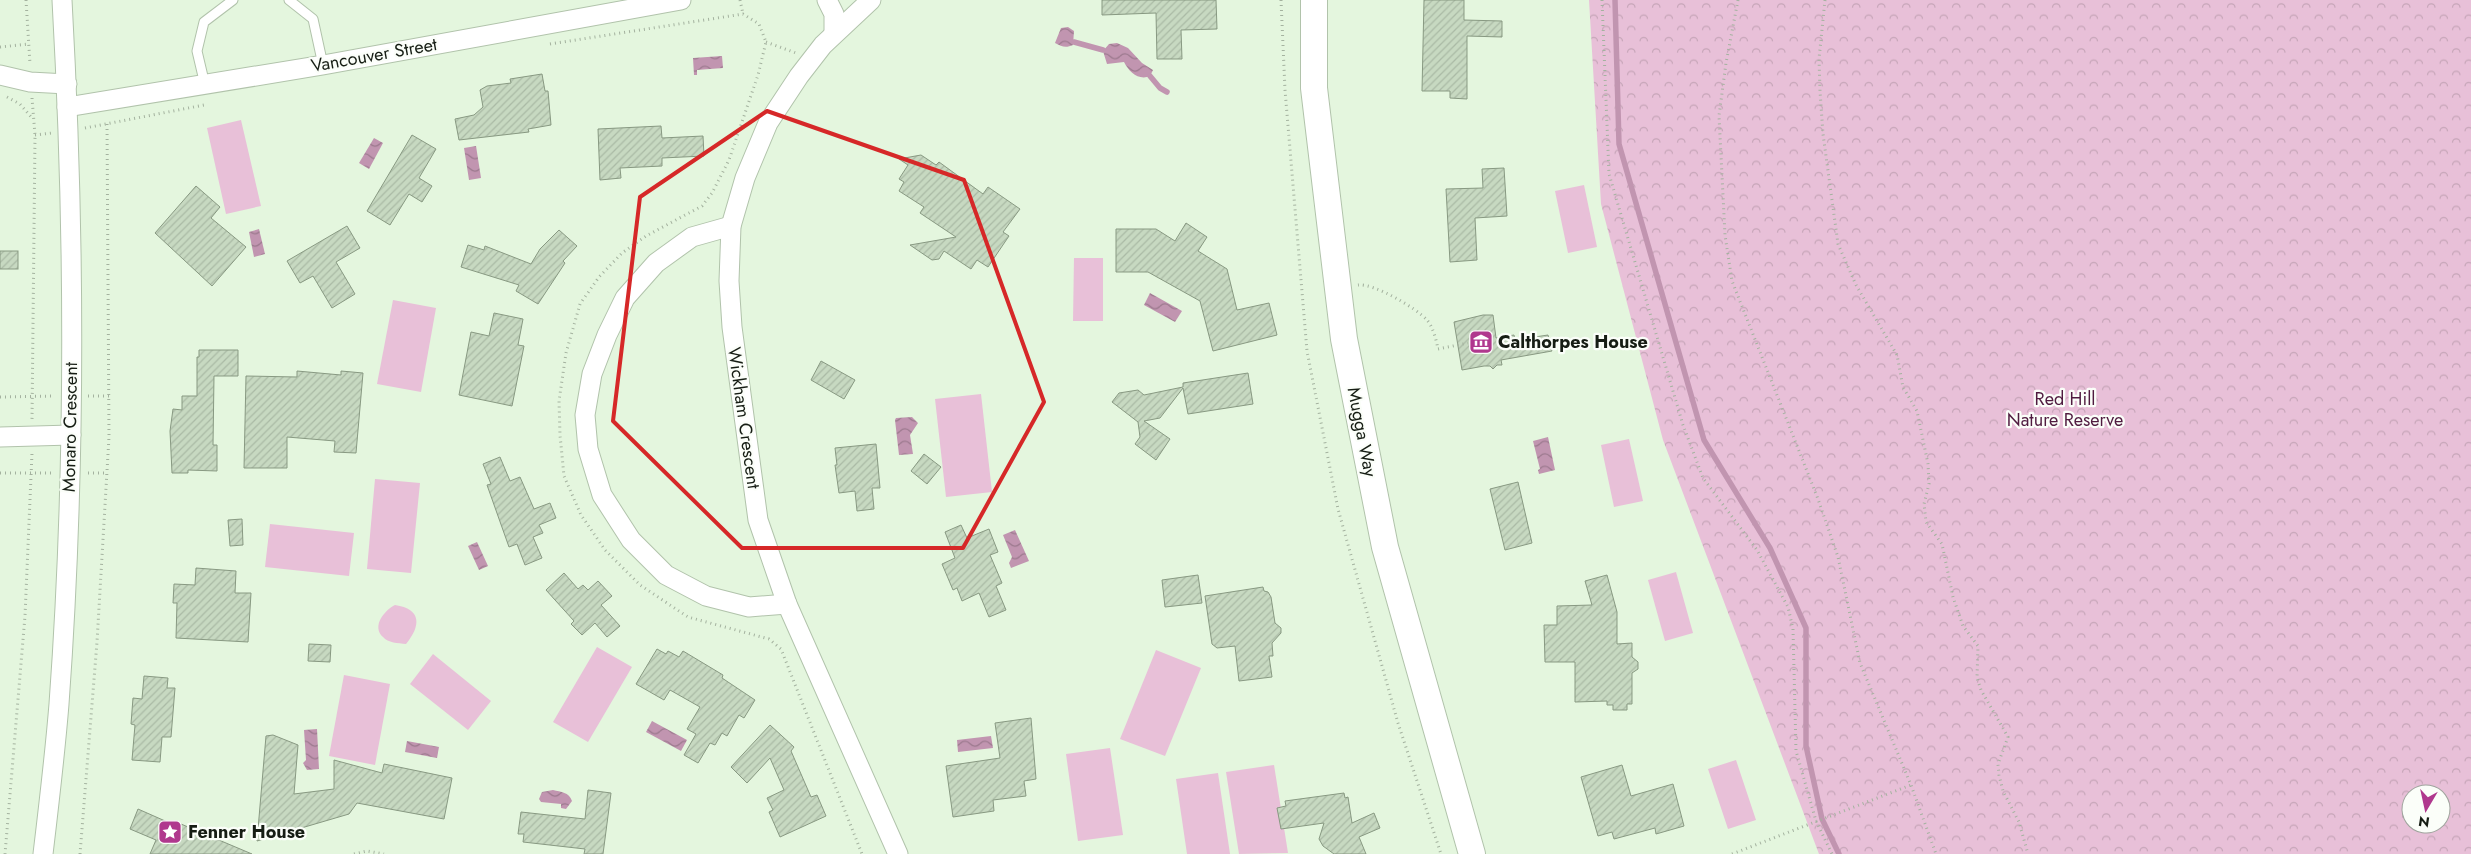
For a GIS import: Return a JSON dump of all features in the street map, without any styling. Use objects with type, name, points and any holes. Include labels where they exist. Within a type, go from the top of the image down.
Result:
[{"type":"main road","name":"Mugga Way","points":[[1314,0],[1314,88],[1344,339],[1385,547],[1472,854]]},
{"type":"street","name":"Monaro Crescent","points":[[43,854],[59,706],[71,435],[73,271],[67,84],[62,0]]},
{"type":"street","name":"Vancouver Street","points":[[67,107],[323,65],[681,0]]},
{"type":"street","points":[[827,0],[834,14],[834,32]]},
{"type":"street","name":"Wickham Crescent","points":[[871,0],[834,32],[812,59],[768,123],[745,178],[731,226],[729,280],[732,327],[758,520],[787,604],[898,854]]},
{"type":"street","points":[[1,84],[30,82],[67,84]]},
{"type":"street","points":[[731,226],[692,237],[656,263],[625,298],[606,335],[592,374],[585,415],[588,449],[602,495],[631,540],[666,575],[706,596],[749,607],[787,604]]},
{"type":"street","points":[[0,437],[71,435]]},
{"type":"lane","points":[[205,85],[197,51],[204,22],[233,0]]},
{"type":"lane","points":[[289,0],[314,19],[323,65]]},
{"type":"path","points":[[740,0],[743,14]]},
{"type":"path","points":[[1281,0],[1285,90],[1307,351],[1338,509],[1398,723],[1441,854]]},
{"type":"path","points":[[1602,0],[1609,174],[1683,425],[1703,478],[1757,550],[1788,607],[1793,629],[1796,751],[1816,821],[1832,854]]},
{"type":"path","points":[[1738,0],[1726,63],[1719,116],[1724,235],[1732,281],[1818,499],[1838,557],[1860,663],[1911,785],[1936,854]]},
{"type":"path","points":[[1824,0],[1819,59],[1820,91],[1823,134],[1838,244],[1856,285],[1897,355],[1903,387],[1917,411],[1928,464],[1929,484],[1924,504],[1926,522],[1942,544],[1953,597],[1963,626],[1978,646],[1977,678],[1981,690],[2008,737],[1998,764],[1999,775],[2003,791],[2019,822],[2028,854]]},
{"type":"path","points":[[549,44],[743,14],[759,24],[766,42],[758,75],[729,160],[712,193],[702,206],[646,236],[622,253],[599,277],[580,304],[566,353],[559,401],[564,476],[581,515],[605,550],[640,585],[688,617],[769,639],[780,649],[862,854]]},
{"type":"path","points":[[766,42],[812,59]]},
{"type":"path","points":[[0,47],[29,44]]},
{"type":"path","points":[[1,84],[33,119]]},
{"type":"path","points":[[80,854],[97,642],[109,437],[107,124],[101,102]]},
{"type":"path","points":[[34,135],[68,132],[214,103]]},
{"type":"path","points":[[1338,288],[1363,284],[1392,296],[1427,320],[1435,336],[1438,349],[1468,343]]},
{"type":"path","points":[[1732,854],[1911,785]]},
{"type":"path","points":[[354,854],[366,851],[384,854]]},
{"type":"highlighted area","points":[[767,111],[964,180],[1044,402],[963,548],[742,548],[613,421],[640,197]]},
{"type":"green space","name":"Red Hill Nature Reserve","points":[[1589,0],[2471,0],[2471,854],[1819,854],[1663,440],[1601,204]]},
{"type":"green space","points":[[241,120],[261,206],[226,214],[207,128]]},
{"type":"green space","points":[[1584,185],[1597,247],[1568,253],[1555,191]]},
{"type":"green space","points":[[1074,258],[1103,258],[1103,321],[1073,321]]},
{"type":"green space","points":[[393,300],[436,308],[421,392],[377,384]]},
{"type":"green space","points":[[981,394],[992,492],[946,497],[935,399]]},
{"type":"green space","points":[[1629,439],[1643,501],[1614,507],[1601,445]]},
{"type":"green space","points":[[375,479],[420,483],[411,573],[367,569]]},
{"type":"green space","points":[[270,524],[354,533],[349,576],[265,567]]},
{"type":"green space","points":[[1676,572],[1693,633],[1665,641],[1648,580]]},
{"type":"green space","points":[[395,605],[410,610],[416,619],[414,631],[406,644],[388,640],[383,637],[378,628],[384,614]]},
{"type":"green space","points":[[597,647],[632,667],[588,742],[553,722]]},
{"type":"green space","points":[[1156,650],[1201,668],[1165,756],[1120,739]]},
{"type":"green space","points":[[433,654],[491,701],[468,730],[410,684]]},
{"type":"green space","points":[[344,675],[390,684],[375,765],[329,756]]},
{"type":"green space","points":[[1110,748],[1123,835],[1078,841],[1066,754]]},
{"type":"green space","points":[[1736,760],[1756,820],[1728,829],[1708,769]]},
{"type":"green space","points":[[1274,765],[1288,853],[1239,854],[1226,772]]},
{"type":"green space","points":[[1218,773],[1230,854],[1187,854],[1176,779]]},
{"type":"water","points":[[1068,27],[1074,31],[1073,45],[1064,47],[1055,43],[1061,28]]},
{"type":"water","points":[[1117,43],[1128,48],[1142,63],[1153,70],[1150,76],[1142,77],[1135,75],[1124,62],[1107,64],[1103,51],[1109,44]]},
{"type":"water","points":[[722,56],[723,68],[697,70],[697,75],[694,75],[693,58]]},
{"type":"water","points":[[374,138],[383,143],[369,169],[359,163]]},
{"type":"water","points":[[476,146],[481,178],[469,180],[464,148]]},
{"type":"water","points":[[259,229],[265,254],[254,257],[249,232]]},
{"type":"water","points":[[1150,293],[1182,311],[1175,322],[1144,305]]},
{"type":"water","points":[[912,417],[918,423],[910,435],[913,454],[899,455],[895,420],[896,418]]},
{"type":"water","points":[[1548,437],[1555,470],[1539,474],[1538,470],[1540,469],[1533,441]]},
{"type":"water","points":[[1015,530],[1029,561],[1011,568],[1009,563],[1012,557],[1003,535]]},
{"type":"water","points":[[477,542],[488,566],[479,570],[468,546]]},
{"type":"water","points":[[652,721],[687,740],[681,751],[646,732]]},
{"type":"water","points":[[317,729],[319,769],[307,770],[303,763],[306,760],[304,730]]},
{"type":"water","points":[[991,736],[993,748],[958,752],[957,740]]},
{"type":"water","points":[[407,741],[439,747],[437,758],[405,752]]},
{"type":"water","points":[[553,790],[564,793],[571,798],[572,801],[566,809],[561,808],[561,804],[541,802],[539,799],[542,792]]},
{"type":"building","points":[[1102,0],[1216,0],[1217,29],[1181,30],[1182,59],[1157,59],[1156,13],[1102,15]]},
{"type":"building","points":[[1424,0],[1464,0],[1464,20],[1502,21],[1502,37],[1467,36],[1467,99],[1450,98],[1450,91],[1422,91]]},
{"type":"building","points":[[542,74],[545,91],[548,91],[551,125],[528,129],[529,132],[459,140],[455,119],[474,115],[483,107],[480,90],[487,86],[511,83],[510,79]]},
{"type":"building","points":[[661,126],[662,138],[703,136],[704,156],[662,158],[662,166],[620,168],[621,178],[600,180],[598,129]]},
{"type":"building","points":[[412,135],[436,149],[419,178],[432,186],[422,202],[409,194],[390,225],[367,211]]},
{"type":"building","points":[[921,155],[936,165],[939,162],[983,194],[988,187],[1020,209],[1003,232],[1009,236],[988,267],[977,260],[971,269],[944,251],[939,259],[932,260],[910,245],[956,237],[920,213],[924,207],[899,191],[904,182],[899,179],[908,165],[899,159]]},
{"type":"building","points":[[1504,168],[1507,216],[1475,218],[1477,260],[1450,262],[1446,189],[1483,188],[1482,169]]},
{"type":"building","points":[[196,186],[220,207],[211,218],[246,247],[212,286],[155,233]]},
{"type":"building","points":[[1186,223],[1207,237],[1198,251],[1227,269],[1237,310],[1269,303],[1277,335],[1213,351],[1200,301],[1148,272],[1116,272],[1116,229],[1156,229],[1175,241]]},
{"type":"building","points":[[347,226],[360,248],[336,262],[355,294],[332,308],[313,276],[300,283],[287,261]]},
{"type":"building","points":[[559,230],[577,246],[563,261],[565,263],[538,304],[516,291],[519,285],[461,267],[468,245],[484,250],[485,246],[531,264],[540,249]]},
{"type":"building","points":[[0,251],[18,251],[18,269],[0,269]]},
{"type":"building","points":[[494,313],[523,319],[518,345],[524,346],[512,406],[459,395],[471,332],[489,336]]},
{"type":"building","points":[[1483,315],[1493,315],[1496,338],[1514,335],[1515,340],[1548,335],[1552,351],[1501,360],[1502,365],[1497,365],[1493,369],[1490,366],[1484,366],[1462,370],[1454,322]]},
{"type":"building","points":[[199,350],[238,350],[238,376],[214,376],[213,445],[217,445],[217,471],[188,470],[188,473],[172,473],[170,431],[173,409],[182,410],[182,396],[197,396],[197,357],[199,357]]},
{"type":"building","points":[[821,361],[855,380],[844,399],[811,380]]},
{"type":"building","points":[[297,371],[341,375],[341,371],[363,373],[356,453],[334,452],[335,441],[287,437],[287,468],[244,468],[246,376],[297,377]]},
{"type":"building","points":[[1248,373],[1253,404],[1188,414],[1183,388],[1160,418],[1144,421],[1170,439],[1156,460],[1135,444],[1140,437],[1138,422],[1112,402],[1119,393],[1138,390],[1144,395],[1183,387],[1183,383]]},
{"type":"building","points":[[876,444],[880,488],[872,488],[874,509],[857,511],[855,491],[839,493],[835,465],[837,465],[835,448]]},
{"type":"building","points":[[924,454],[941,467],[927,484],[911,471]]},
{"type":"building","points":[[500,457],[510,481],[520,477],[534,509],[550,503],[556,518],[539,525],[543,533],[533,537],[542,558],[525,565],[517,544],[509,547],[487,485],[491,484],[483,464]]},
{"type":"building","points":[[1518,482],[1532,543],[1505,550],[1490,489]]},
{"type":"building","points":[[242,519],[243,545],[230,546],[228,520]]},
{"type":"building","points":[[961,525],[967,538],[989,529],[998,552],[990,555],[1002,583],[996,586],[1006,610],[989,617],[979,593],[962,601],[957,588],[953,590],[942,564],[955,558],[945,532]]},
{"type":"building","points":[[196,568],[236,571],[235,593],[251,593],[248,642],[176,638],[177,603],[173,603],[174,584],[195,585]]},
{"type":"building","points":[[564,573],[578,589],[583,585],[588,590],[598,581],[612,596],[601,605],[620,626],[607,637],[595,623],[582,635],[571,624],[574,621],[546,590]]},
{"type":"building","points":[[1198,575],[1202,603],[1165,607],[1162,580]]},
{"type":"building","points":[[1607,575],[1617,612],[1617,644],[1632,643],[1632,657],[1638,662],[1638,669],[1632,673],[1632,704],[1627,704],[1627,710],[1613,710],[1613,705],[1607,705],[1607,701],[1575,702],[1575,662],[1545,662],[1544,625],[1557,625],[1557,606],[1592,605],[1585,581]]},
{"type":"building","points":[[1263,587],[1264,591],[1268,592],[1271,597],[1275,623],[1281,628],[1281,633],[1272,643],[1273,656],[1269,656],[1272,677],[1239,681],[1235,646],[1217,648],[1212,644],[1205,596]]},
{"type":"building","points":[[309,644],[331,645],[330,662],[308,661]]},
{"type":"building","points":[[657,649],[666,654],[668,651],[679,657],[683,651],[723,675],[722,678],[755,700],[744,718],[739,715],[727,736],[722,733],[715,745],[710,743],[698,763],[684,755],[696,734],[687,729],[700,707],[670,690],[664,700],[636,684]]},
{"type":"building","points":[[144,676],[168,678],[167,688],[175,688],[171,737],[162,737],[160,762],[132,760],[135,725],[131,724],[133,698],[142,699]]},
{"type":"building","points":[[1031,718],[1036,779],[1024,781],[1026,796],[993,800],[994,811],[953,817],[946,766],[1000,758],[995,723]]},
{"type":"building","points":[[770,725],[794,747],[791,751],[811,797],[817,795],[826,816],[780,837],[769,812],[773,810],[767,798],[784,790],[770,758],[747,783],[731,767]]},
{"type":"building","points":[[273,735],[298,745],[294,794],[334,789],[334,760],[382,773],[384,764],[452,778],[444,819],[357,803],[349,814],[257,841],[266,736]]},
{"type":"building","points":[[1622,765],[1631,796],[1673,784],[1684,826],[1656,834],[1655,828],[1614,839],[1612,832],[1598,836],[1581,777]]},
{"type":"building","points":[[588,790],[611,793],[603,854],[584,854],[585,849],[523,842],[524,834],[518,834],[521,812],[585,819]]},
{"type":"building","points":[[1344,793],[1345,798],[1348,797],[1352,823],[1374,813],[1380,828],[1359,837],[1366,854],[1334,854],[1323,846],[1319,839],[1324,823],[1281,829],[1277,808],[1286,806],[1285,801]]},
{"type":"building","points":[[138,809],[181,828],[181,824],[252,854],[150,854],[156,840],[130,829]]},
{"type":"waterway","points":[[1615,0],[1619,144],[1704,440],[1770,548],[1806,628],[1806,746],[1822,819],[1839,854]]},
{"type":"waterway","points":[[1074,42],[1103,50]]},
{"type":"waterway","points":[[1150,76],[1160,88],[1167,92]]},
{"type":"place","name":"Calthorpes House","points":[[1481,342]]},
{"type":"place","name":"Fenner House","points":[[170,832]]}]
